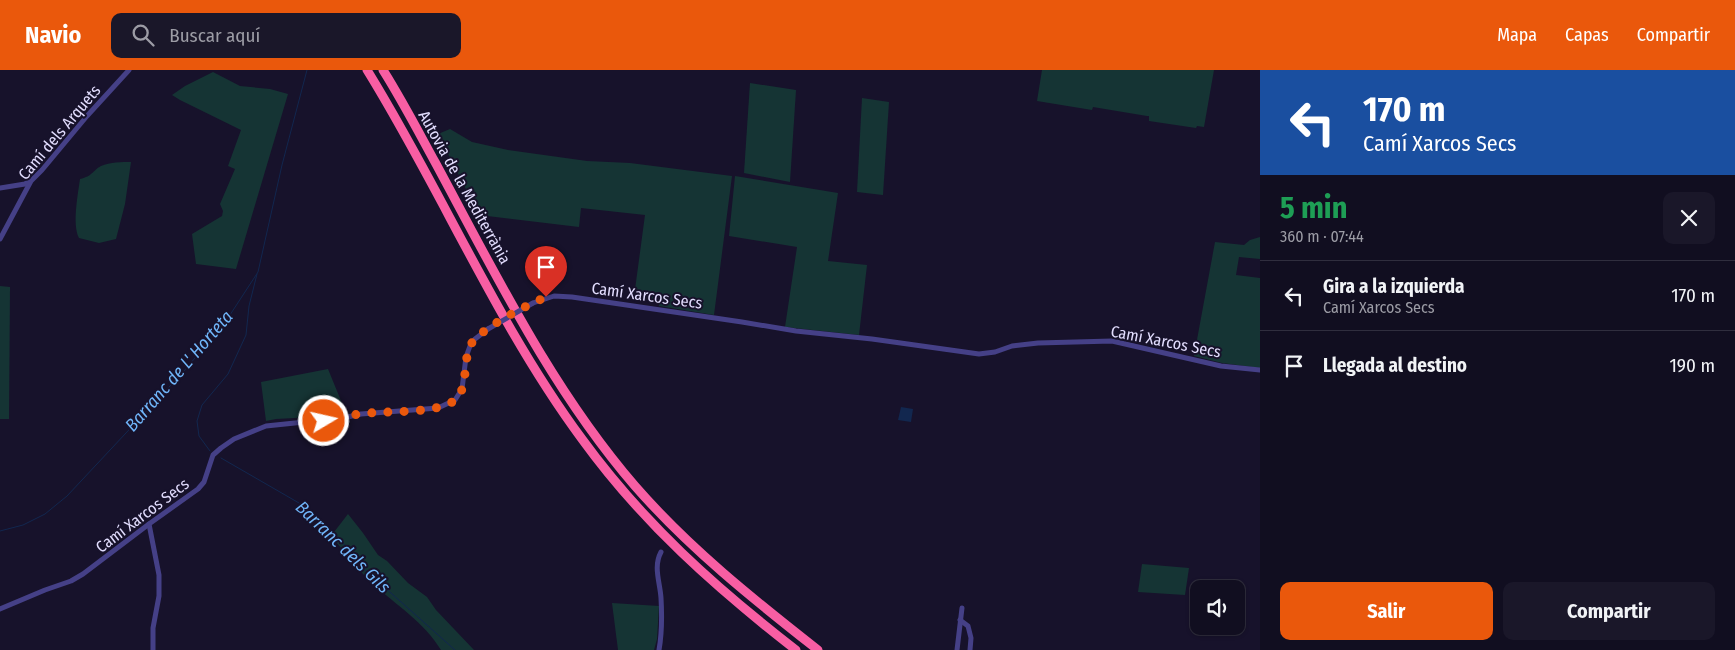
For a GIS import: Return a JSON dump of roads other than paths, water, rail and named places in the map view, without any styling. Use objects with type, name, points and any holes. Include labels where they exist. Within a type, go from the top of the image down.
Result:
[{"type":"highway","name":"Autovia de la Mediterrània","points":[[367,70],[401,128],[502,314],[581,439],[627,496],[675,547],[740,607],[796,650]]},
{"type":"highway","name":"Autovia de la Mediterrània","points":[[383,70],[513,307],[547,364],[590,428],[635,486],[683,538],[748,596],[818,650]]},
{"type":"street","name":"Camí dels Arquets","points":[[0,238],[31,180],[42,170],[129,70]]},
{"type":"street","points":[[0,188],[25,184],[31,180]]},
{"type":"street","name":"Camí Xarcos Secs","points":[[0,609],[71,581],[198,489],[204,482],[213,455],[225,444],[266,426],[334,420],[361,414],[438,408],[455,400],[462,390],[466,356],[475,339],[488,329],[533,303],[554,296],[572,297],[796,331],[872,339],[978,354],[995,352],[1012,346],[1038,343],[1112,342],[1221,366],[1260,370]]},
{"type":"street","points":[[149,524],[159,575],[159,596],[153,628],[153,650]]},
{"type":"street","points":[[659,650],[662,616],[656,563],[661,552]]},
{"type":"street","points":[[957,650],[962,608]]},
{"type":"street","points":[[960,620],[968,626],[971,638],[970,650]]},
{"type":"water","points":[[901,407],[913,409],[911,422],[898,420]]},
{"type":"waterway","name":"Barranc de L' Horteta","points":[[0,531],[23,525],[45,514],[67,496],[184,371],[226,321],[258,272],[282,165],[307,70]]},
{"type":"waterway","name":"Barranc dels Gils","points":[[210,451],[199,436],[197,421],[202,405],[228,374],[246,335],[249,306],[257,274]]},
{"type":"waterway","name":"Barranc dels Gils","points":[[221,458],[299,503],[349,549],[364,569],[455,650]]}]
